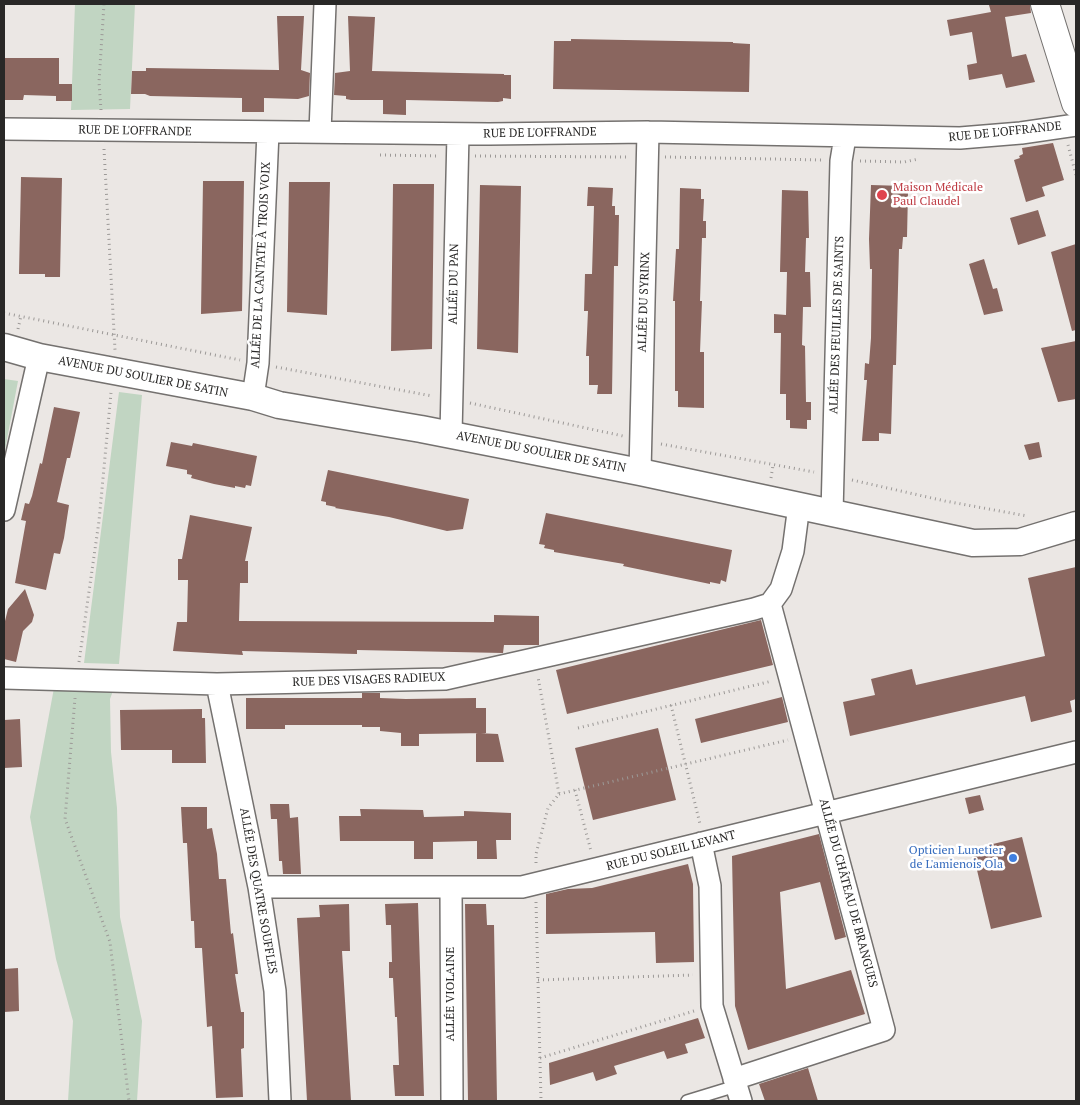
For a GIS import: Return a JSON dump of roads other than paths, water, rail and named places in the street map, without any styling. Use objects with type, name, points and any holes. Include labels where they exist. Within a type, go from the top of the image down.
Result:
[{"type":"main road","points":[[1045,4],[1076,103]]},
{"type":"main road","points":[[1064,4],[1076,41]]},
{"type":"street","points":[[320,132],[325,4]]},
{"type":"street","name":"RUE DE L'OFFRANDE","points":[[4,129],[458,134],[648,132],[960,138],[1021,133],[1076,125]]},
{"type":"street","name":"ALLÉE DE LA CANTATE À TROIS VOIX","points":[[253,397],[258,364],[268,132]]},
{"type":"street","name":"ALLÉE DU SYRINX","points":[[640,472],[648,132]]},
{"type":"street","name":"ALLÉE DU PAN","points":[[451,434],[458,134]]},
{"type":"street","name":"ALLÉE DES FEUILLES DE SAINTS","points":[[832,513],[841,161],[845,137]]},
{"type":"street","name":"AVENUE DU SOULIER DE SATIN","points":[[4,347],[40,357],[253,397],[279,404],[451,434],[799,504],[832,513],[973,543],[1020,542],[1076,525]]},
{"type":"street","points":[[4,510],[40,357]]},
{"type":"street","points":[[770,604],[781,589],[793,551],[799,504]]},
{"type":"street","name":"RUE DES VISAGES RADIEUX","points":[[4,678],[217,684],[445,679],[770,604]]},
{"type":"street","name":"ALLÉE DU CHÂTEAU DE BRANGUES","points":[[737,1089],[884,1030],[770,604]]},
{"type":"street","name":"ALLÉE DES QUATRE SOUFFLES","points":[[217,684],[259,887],[275,991],[280,1101]]},
{"type":"street","name":"RUE DU SOLEIL LEVANT","points":[[259,887],[522,887],[1076,752]]},
{"type":"street","points":[[702,843],[710,886],[712,1006],[737,1089]]},
{"type":"street","name":"ALLÉE VIOLAINE","points":[[451,887],[452,1101]]},
{"type":"lane","points":[[687,1101],[737,1089]]},
{"type":"place","name":"Maison Médicale Paul Claudel","points":[[882,195]]},
{"type":"place","name":"Opticien Lunetier de L'amienois Ola","points":[[1013,858]]}]
